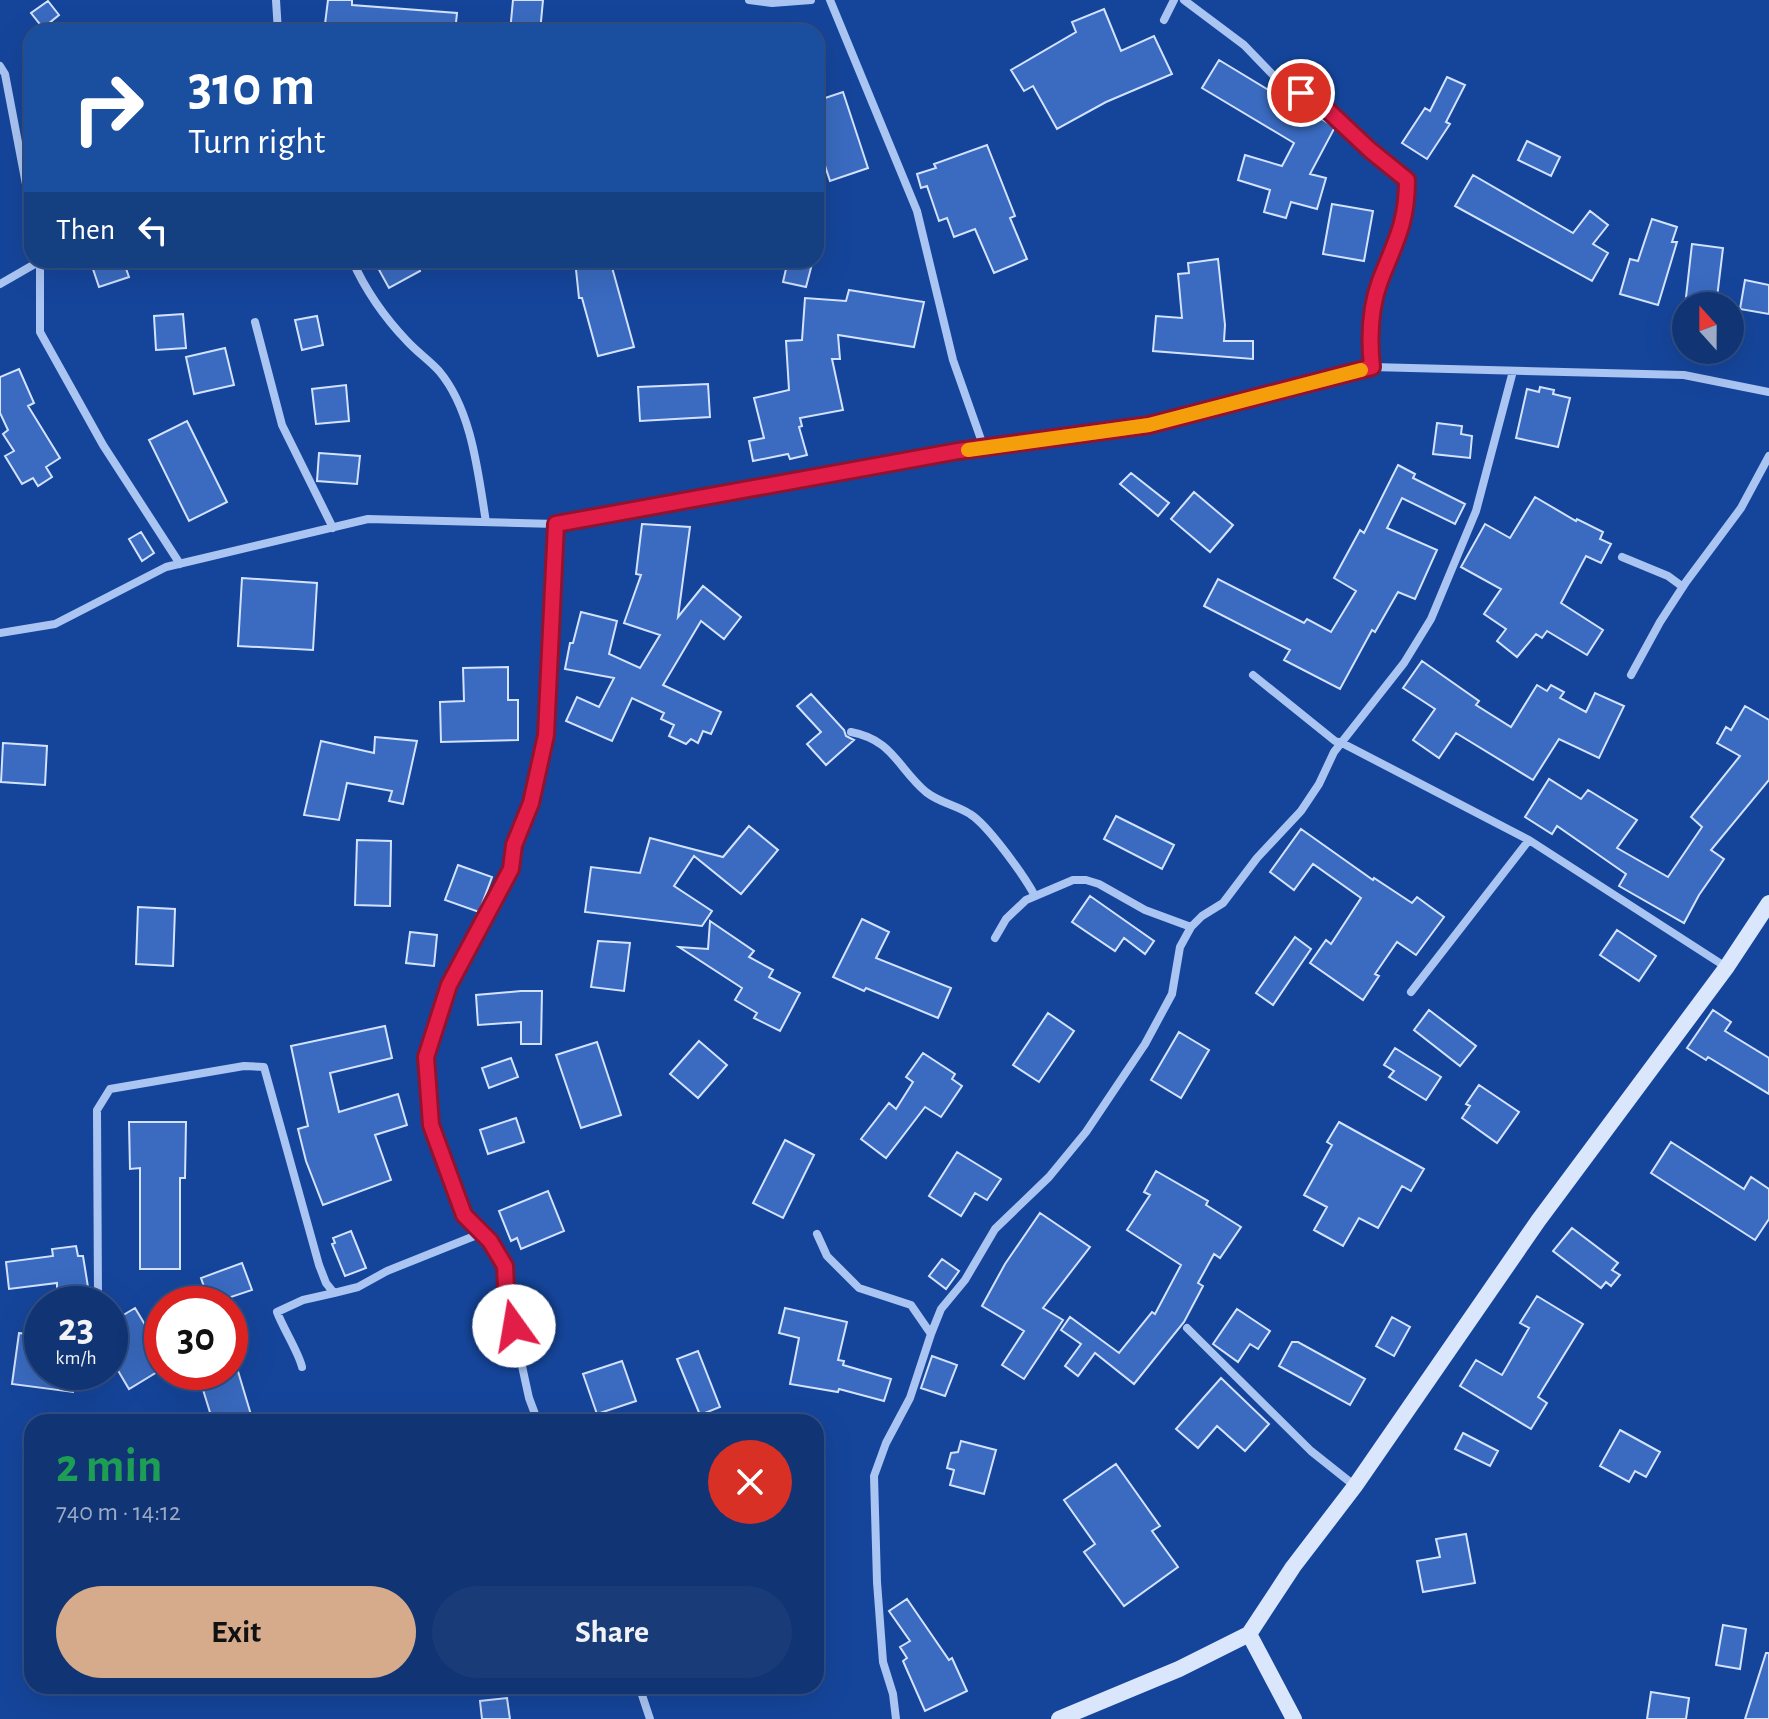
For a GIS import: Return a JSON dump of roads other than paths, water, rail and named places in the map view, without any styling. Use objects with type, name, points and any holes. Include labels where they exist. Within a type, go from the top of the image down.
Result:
[{"type":"street","points":[[276,0],[278,24]]},
{"type":"street","points":[[749,0],[772,3],[811,0]]},
{"type":"street","points":[[830,0],[917,211],[953,360],[984,448]]},
{"type":"street","points":[[1164,20],[1174,0]]},
{"type":"street","points":[[1184,0],[1244,45],[1273,75],[1320,103],[1407,180],[1407,210],[1391,260],[1379,283],[1369,334],[1372,367]]},
{"type":"street","points":[[0,66],[5,74],[24,174]]},
{"type":"street","points":[[0,284],[28,268]]},
{"type":"street","points":[[40,268],[40,332],[103,445],[180,564]]},
{"type":"street","points":[[356,268],[363,285],[406,340],[440,372],[462,412],[474,449],[486,522]]},
{"type":"street","points":[[255,322],[282,425],[333,528]]},
{"type":"street","points":[[0,633],[55,624],[166,567],[368,519],[556,524],[984,448],[1149,425],[1372,367],[1684,375],[1769,392]]},
{"type":"street","points":[[896,1719],[893,1694],[883,1662],[874,1476],[886,1443],[910,1398],[941,1309],[965,1280],[995,1229],[1049,1177],[1086,1132],[1145,1044],[1172,994],[1180,947],[1191,927],[1223,903],[1257,858],[1301,811],[1319,784],[1334,752],[1398,672],[1431,619],[1476,511],[1513,371]]},
{"type":"street","points":[[1631,675],[1683,587],[1741,508],[1769,456]]},
{"type":"street","points":[[535,1414],[517,1343],[505,1266],[482,1233],[464,1215],[431,1125],[426,1057],[449,985],[511,869],[514,845],[531,803],[546,735],[556,524]]},
{"type":"street","points":[[1622,557],[1668,576],[1683,587]]},
{"type":"street","points":[[1253,675],[1310,724],[1335,741],[1529,840],[1726,968]]},
{"type":"street","points":[[851,732],[869,735],[887,747],[904,771],[934,798],[967,811],[980,820],[1035,896]]},
{"type":"street","points":[[1411,992],[1529,840]]},
{"type":"street","points":[[995,938],[1013,911],[1026,900],[1073,880],[1086,880],[1145,910],[1191,927]]},
{"type":"street","points":[[1059,1719],[1179,1669],[1249,1634],[1538,1221],[1726,968],[1769,903]]},
{"type":"street","points":[[98,1286],[97,1110],[110,1089],[244,1066],[264,1067],[319,1265],[334,1293]]},
{"type":"street","points":[[302,1367],[300,1356],[291,1346],[277,1312],[303,1300],[358,1287],[387,1271],[482,1233]]},
{"type":"street","points":[[817,1234],[827,1256],[859,1288],[911,1305],[931,1334]]},
{"type":"street","points":[[1187,1328],[1311,1451],[1355,1486]]},
{"type":"street","points":[[1249,1634],[1294,1719]]},
{"type":"street","points":[[642,1694],[650,1719]]}]
